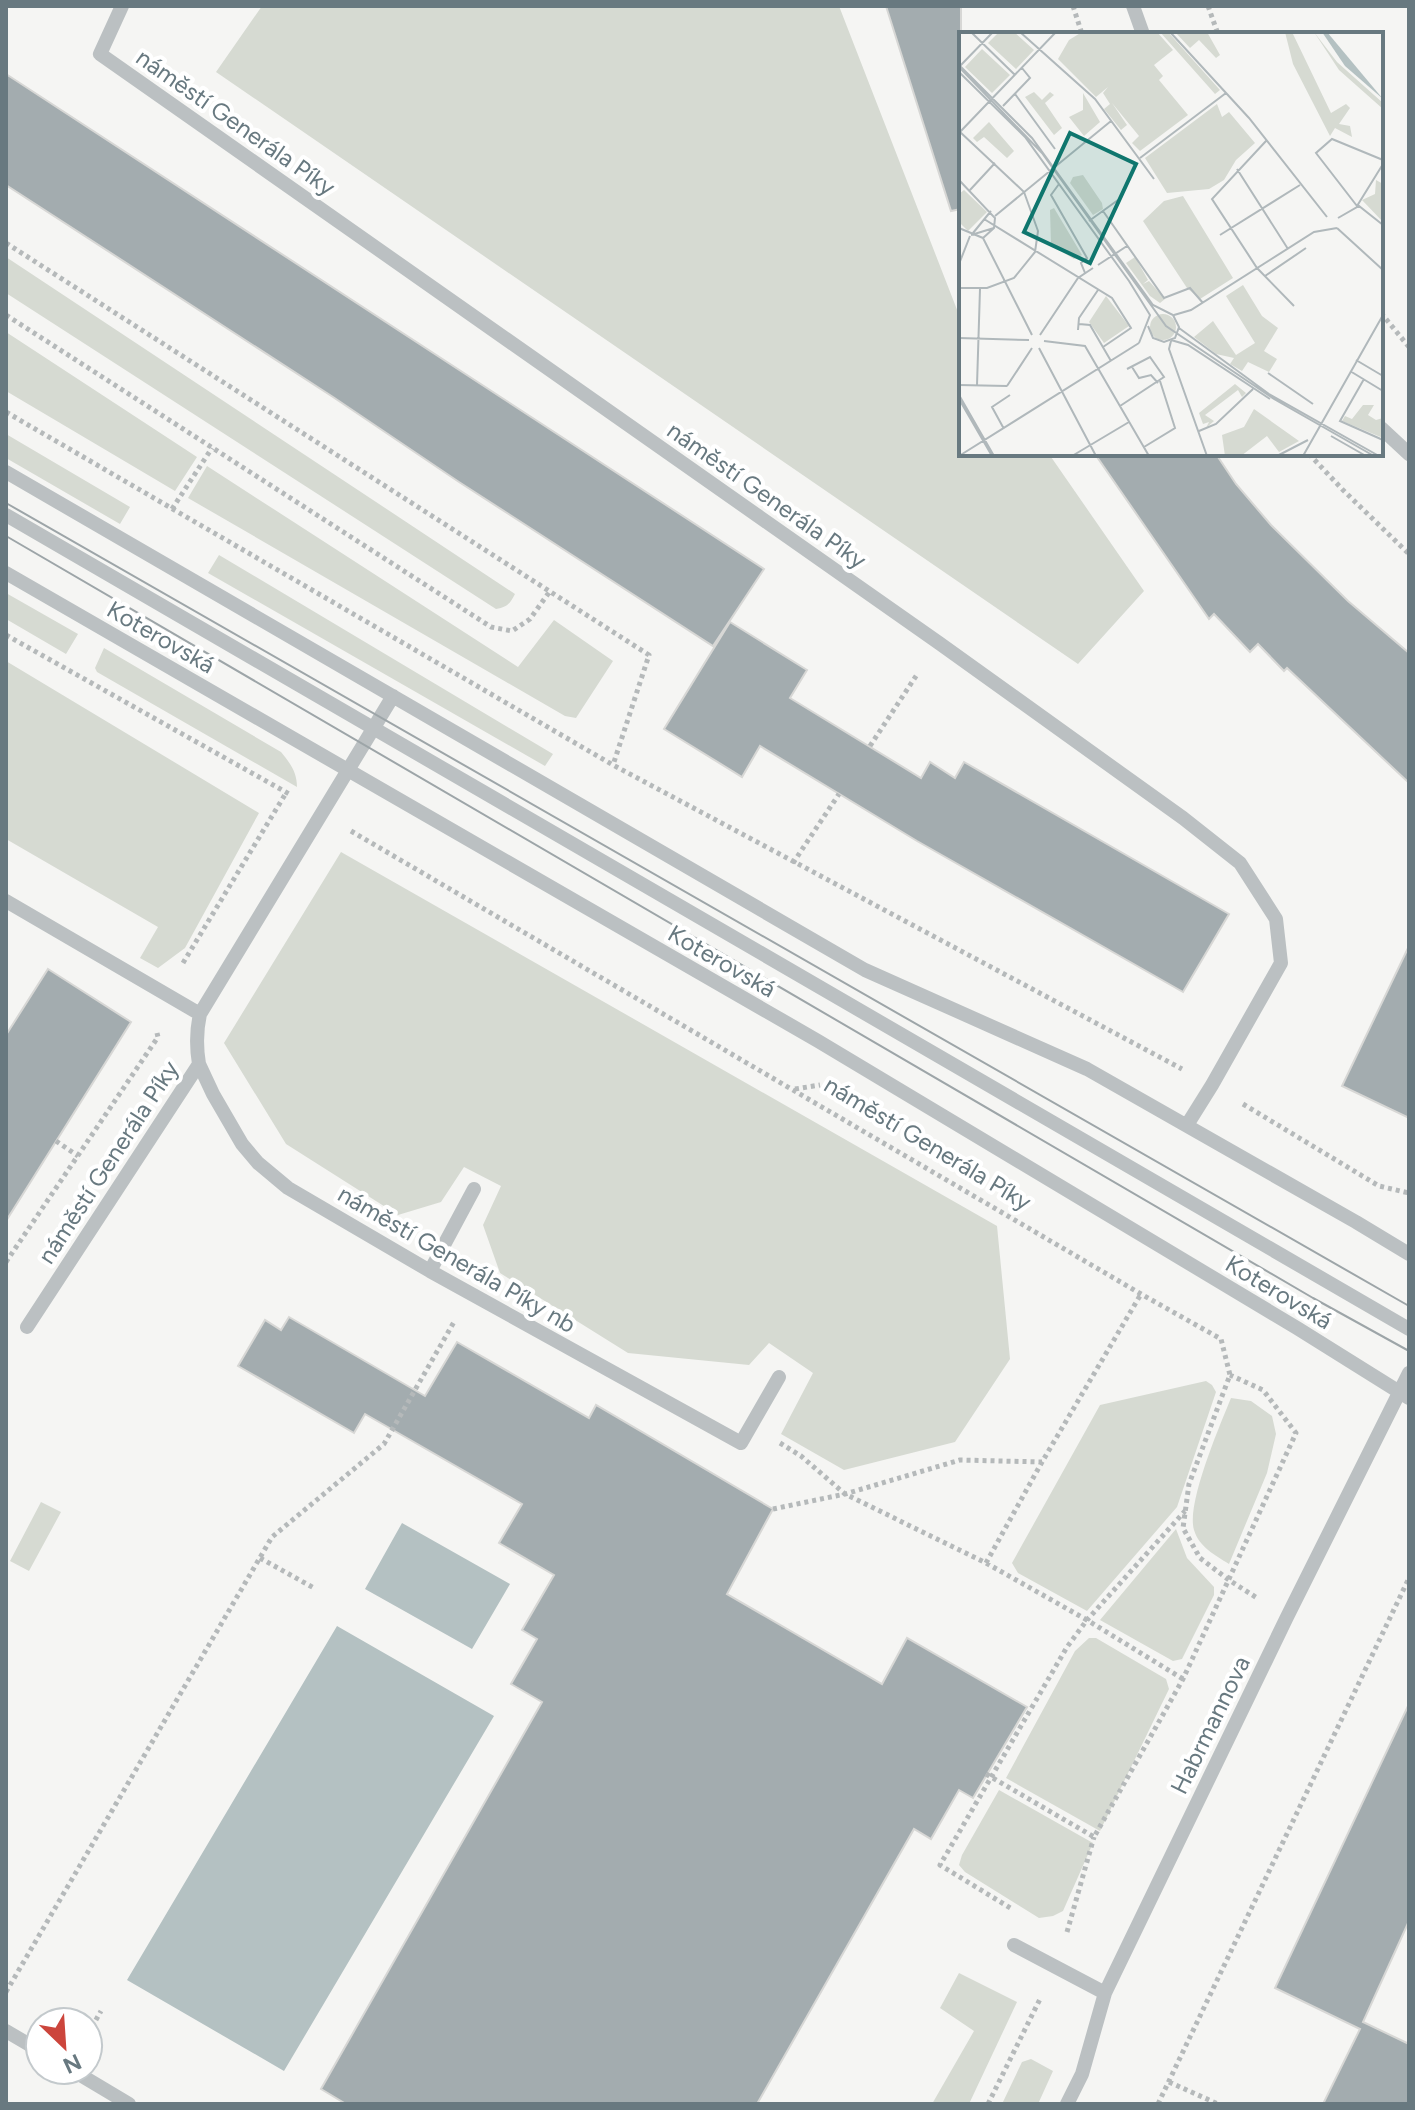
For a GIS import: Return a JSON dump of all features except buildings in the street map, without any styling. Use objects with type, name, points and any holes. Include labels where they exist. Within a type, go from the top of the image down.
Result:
[{"type":"street","name":"náměstí Generála Píky","points":[[122,6],[100,54],[939,643],[1183,818],[1240,863],[1276,919],[1281,963],[1187,1125]]},
{"type":"street","points":[[1133,6],[1142,32]]},
{"type":"street","points":[[1383,430],[1409,454]]},
{"type":"street","points":[[6,472],[865,970],[1087,1069],[1409,1254]]},
{"type":"street","name":"Koterovská","points":[[6,515],[1409,1329]]},
{"type":"street","name":"Koterovská","points":[[6,573],[830,1048],[1404,1395]]},
{"type":"street","name":"náměstí Generála Píky","points":[[27,1327],[199,1064],[196,1048],[200,1014],[393,696]]},
{"type":"street","points":[[6,901],[200,1014]]},
{"type":"street","name":"náměstí Generála Píky nb","points":[[199,1064],[242,1144],[258,1163],[288,1188],[430,1271],[741,1443],[779,1377]]},
{"type":"street","points":[[430,1271],[474,1189]]},
{"type":"street","name":"Habrmannova","points":[[1067,2104],[1082,2074],[1105,1993],[1287,1617],[1404,1395],[1409,1373]]},
{"type":"street","points":[[1014,1945],[1105,1993]]},
{"type":"street","points":[[6,2031],[24,2042]]},
{"type":"street","points":[[99,2086],[129,2104]]},
{"type":"path","points":[[1073,6],[1081,32]]},
{"type":"path","points":[[1208,6],[1217,32]]},
{"type":"path","points":[[6,243],[649,655],[613,765]]},
{"type":"path","points":[[6,315],[491,627],[512,631],[530,619],[550,591]]},
{"type":"path","points":[[1383,315],[1409,347]]},
{"type":"path","points":[[6,412],[613,765],[1212,1085],[1379,1186],[1409,1193]]},
{"type":"path","points":[[172,509],[212,448]]},
{"type":"path","points":[[1311,456],[1409,554]]},
{"type":"path","name":"náměstí Generála Píky","points":[[6,635],[322,813],[1221,1339],[1230,1375]]},
{"type":"path","points":[[870,746],[939,643]]},
{"type":"path","points":[[6,1262],[158,1037],[153,1016],[165,993],[286,793]]},
{"type":"path","points":[[793,863],[839,794]]},
{"type":"path","points":[[56,1141],[78,1156]]},
{"type":"path","points":[[986,1563],[1141,1294]]},
{"type":"path","points":[[6,1992],[272,1537],[384,1444],[448,1333]]},
{"type":"path","points":[[989,1776],[1094,1837],[1183,1679],[1229,1580],[1296,1433],[1263,1390],[1230,1375],[1189,1484],[1183,1528],[1200,1558],[1229,1580],[1287,1617]]},
{"type":"path","points":[[775,1441],[801,1456],[845,1494],[986,1563],[1183,1679]]},
{"type":"path","points":[[773,1509],[845,1494],[960,1460],[1042,1462]]},
{"type":"path","points":[[1015,1910],[940,1865],[989,1776],[1067,1647],[1087,1620],[1186,1510]]},
{"type":"path","points":[[260,1558],[314,1588]]},
{"type":"path","points":[[1158,2104],[1409,1578]]},
{"type":"path","points":[[1169,2082],[1218,2104]]},
{"type":"shaded area","points":[[262,6],[839,6],[959,315],[959,456],[1050,456],[1144,591],[1078,664],[216,72]]},
{"type":"shaded area","points":[[6,257],[515,594],[511,600],[506,606],[496,609],[6,293]]},
{"type":"shaded area","points":[[6,332],[197,457],[175,491],[6,391]]},
{"type":"shaded area","points":[[6,434],[130,507],[120,524],[6,458]]},
{"type":"shaded area","points":[[207,466],[518,667],[554,620],[613,661],[576,718],[565,716],[188,498]]},
{"type":"shaded area","points":[[219,555],[553,754],[545,766],[208,573]]},
{"type":"shaded area","points":[[6,593],[78,634],[66,654],[6,619]]},
{"type":"shaded area","points":[[104,648],[281,752],[292,768],[297,787],[97,672],[95,668]]},
{"type":"shaded area","points":[[6,661],[259,813],[185,948],[158,968],[140,958],[158,927],[6,839]]},
{"type":"shaded area","points":[[341,852],[997,1226],[1010,1359],[955,1442],[844,1470],[781,1434],[813,1373],[769,1343],[749,1365],[628,1353],[500,1273],[483,1225],[501,1186],[464,1167],[441,1202],[398,1215],[286,1144],[224,1043]]},
{"type":"shaded area","points":[[1206,1381],[1216,1392],[1177,1507],[1087,1611],[1018,1573],[1012,1563],[1100,1405]]},
{"type":"shaded area","points":[[1231,1398],[1251,1401],[1272,1416],[1276,1434],[1267,1473],[1229,1564],[1200,1541],[1194,1530],[1193,1518],[1205,1464]]},
{"type":"shaded area","points":[[41,1502],[61,1512],[29,1571],[10,1561]]},
{"type":"shaded area","points":[[402,1523],[510,1584],[472,1649],[365,1589]]},
{"type":"shaded area","points":[[1176,1529],[1187,1558],[1214,1587],[1214,1595],[1182,1659],[1173,1661],[1100,1620]]},
{"type":"shaded area","points":[[337,1626],[494,1716],[284,2071],[127,1980]]},
{"type":"shaded area","points":[[1089,1638],[1096,1638],[1166,1679],[1169,1689],[1100,1831],[1006,1778],[1075,1651]]},
{"type":"shaded area","points":[[999,1790],[1093,1843],[1063,1911],[1053,1916],[1039,1918],[965,1872],[959,1865]]},
{"type":"shaded area","points":[[959,1973],[1017,2002],[969,2104],[932,2104],[974,2031],[940,2008]]},
{"type":"shaded area","points":[[1031,2059],[1053,2071],[1038,2104],[1002,2104],[1022,2062]]},
{"type":"tram line","points":[[6,503],[1409,1306]]},
{"type":"tram line","points":[[6,536],[1409,1351]]}]
